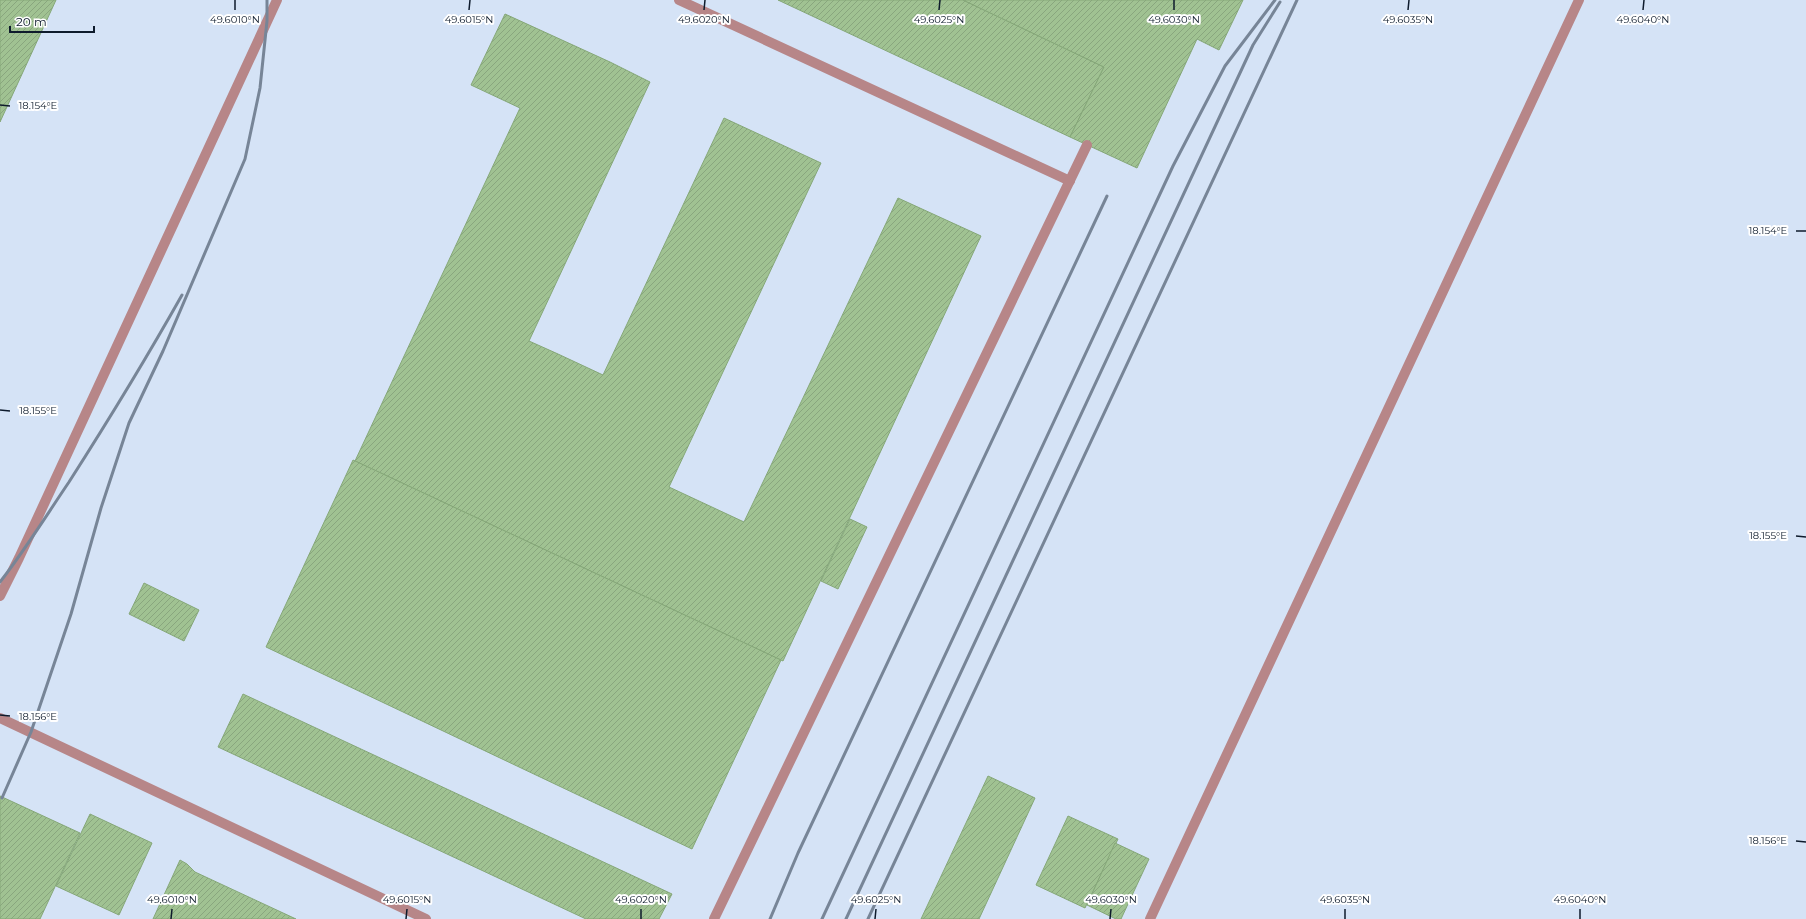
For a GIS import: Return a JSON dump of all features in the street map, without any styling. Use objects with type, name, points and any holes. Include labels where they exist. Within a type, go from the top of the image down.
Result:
[{"type":"lane","points":[[0,596],[19,558],[277,0]]},
{"type":"lane","points":[[679,0],[1070,181]]},
{"type":"lane","points":[[1150,919],[1579,0]]},
{"type":"lane","points":[[714,919],[1087,144]]},
{"type":"lane","points":[[0,718],[426,919]]},
{"type":"building","points":[[0,0],[56,0],[0,122]]},
{"type":"building","points":[[778,0],[963,0],[1104,67],[1070,137]]},
{"type":"building","points":[[963,0],[1243,0],[1219,50],[1197,39],[1137,168],[1070,137],[1104,67]]},
{"type":"building","points":[[505,14],[650,82],[529,341],[603,375],[724,118],[821,163],[669,487],[744,522],[898,198],[981,236],[783,661],[355,461],[520,108],[471,85]]},
{"type":"building","points":[[353,460],[781,660],[692,849],[266,647]]},
{"type":"building","points":[[850,519],[867,527],[838,589],[821,581]]},
{"type":"building","points":[[144,583],[199,610],[184,641],[129,614]]},
{"type":"building","points":[[243,694],[672,894],[659,919],[586,919],[218,747]]},
{"type":"building","points":[[988,776],[1035,798],[979,919],[921,919]]},
{"type":"building","points":[[0,796],[80,833],[40,919],[0,919]]},
{"type":"building","points":[[90,814],[152,843],[119,915],[56,886]]},
{"type":"building","points":[[1068,816],[1118,839],[1085,908],[1036,885]]},
{"type":"building","points":[[1115,843],[1149,859],[1121,919],[1116,919],[1087,905]]},
{"type":"building","points":[[180,860],[187,864],[195,872],[296,919],[153,919]]},
{"type":"railway","points":[[2,798],[31,732],[71,614],[101,508],[129,423],[163,351],[245,159],[260,88],[267,21],[267,0]]},
{"type":"railway","points":[[822,919],[1173,166],[1225,66],[1275,0]]},
{"type":"railway","points":[[868,919],[1297,0]]},
{"type":"railway","points":[[846,919],[1253,45],[1280,2]]},
{"type":"railway","points":[[770,919],[798,853],[1107,196]]},
{"type":"railway","points":[[0,582],[27,545],[84,459],[141,366],[182,295]]}]
